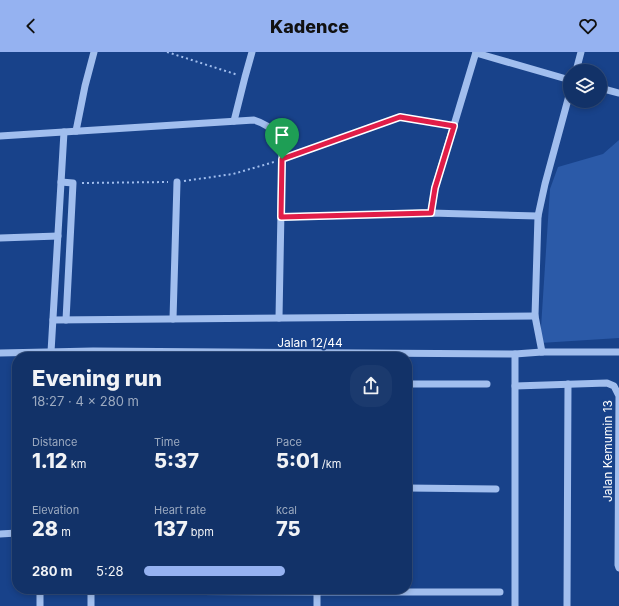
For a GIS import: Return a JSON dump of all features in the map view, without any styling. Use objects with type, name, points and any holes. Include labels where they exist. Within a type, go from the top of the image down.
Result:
[{"type":"street","points":[[76,131],[85,86],[94,52]]},
{"type":"street","points":[[234,121],[252,52]]},
{"type":"street","points":[[431,213],[435,188],[476,52],[563,78]]},
{"type":"street","points":[[578,64],[581,52]]},
{"type":"street","points":[[607,90],[619,93]]},
{"type":"street","points":[[542,352],[535,316],[538,216],[566,108]]},
{"type":"street","points":[[0,136],[234,121],[254,120],[262,122],[275,134],[280,146],[282,159],[278,318]]},
{"type":"street","points":[[51,352],[64,132]]},
{"type":"street","points":[[61,182],[73,183],[66,320]]},
{"type":"street","points":[[173,319],[177,182]]},
{"type":"street","points":[[281,217],[431,213],[538,216]]},
{"type":"street","points":[[0,238],[58,236]]},
{"type":"street","points":[[53,320],[535,316]]},
{"type":"street","name":"Jalan 12/44","points":[[412,354],[619,352]]},
{"type":"street","name":"Jalan 12/44","points":[[0,353],[12,353]]},
{"type":"street","points":[[515,354],[515,606]]},
{"type":"street","name":"Jalan Kemumin 13","points":[[515,386],[607,382],[614,386],[619,396],[619,568]]},
{"type":"street","points":[[412,384],[487,384]]},
{"type":"street","points":[[567,606],[568,384]]},
{"type":"street","points":[[412,488],[496,488]]},
{"type":"street","points":[[0,534],[12,533]]},
{"type":"street","points":[[412,592],[500,592]]},
{"type":"street","points":[[40,594],[40,606]]},
{"type":"street","points":[[91,594],[91,606]]},
{"type":"street","points":[[317,594],[317,606]]},
{"type":"path","points":[[167,52],[245,77]]},
{"type":"path","points":[[282,159],[400,117],[454,126]]},
{"type":"shaded area","points":[[619,140],[619,338],[540,343],[550,189],[558,167],[603,154]]},
{"type":"route","points":[[400,117],[454,126],[435,188],[431,213],[281,217],[282,159],[400,117]]}]
